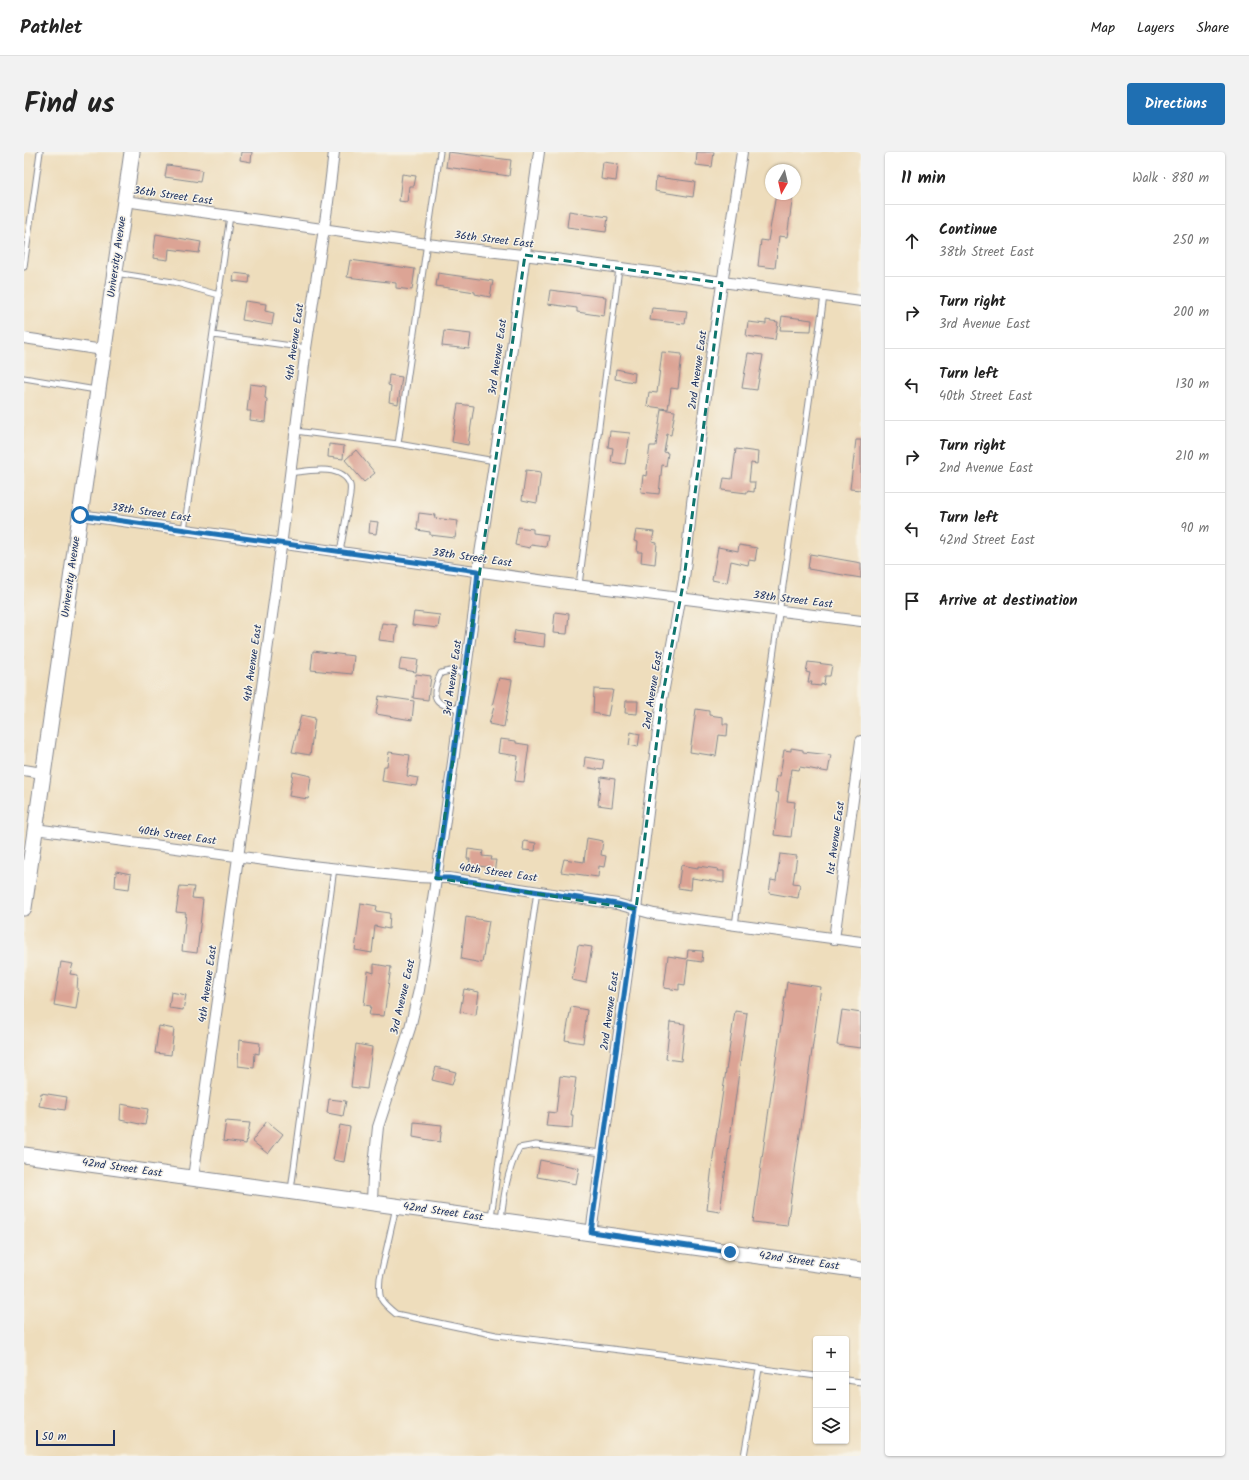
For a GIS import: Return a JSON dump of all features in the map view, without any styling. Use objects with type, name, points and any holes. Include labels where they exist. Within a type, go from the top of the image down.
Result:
[{"type":"main road","name":"University Avenue","points":[[24,908],[26,884],[132,152]]},
{"type":"main road","name":"42nd Street East","points":[[24,1155],[861,1270]]},
{"type":"street","name":"4th Avenue East","points":[[193,1178],[198,1131],[223,966],[281,544],[306,348],[334,152]]},
{"type":"street","name":"3rd Avenue East","points":[[372,1202],[378,1127],[410,1028],[419,990],[466,673],[478,571],[539,152]]},
{"type":"street","name":"2nd Avenue East","points":[[591,1232],[636,909],[662,699],[684,579],[708,380],[742,152]]},
{"type":"street","name":"36th Street East","points":[[125,201],[427,244],[524,255],[861,301]]},
{"type":"street","points":[[24,338],[103,350]]},
{"type":"street","name":"38th Street East","points":[[80,515],[579,585],[861,621]]},
{"type":"street","name":"1st Avenue East","points":[[834,938],[861,741]]},
{"type":"street","points":[[24,770],[42,773]]},
{"type":"street","name":"40th Street East","points":[[35,829],[334,868],[413,877],[449,878],[617,904],[654,914],[861,942]]},
{"type":"lane","points":[[24,267],[40,152]]},
{"type":"lane","points":[[398,444],[440,152]]},
{"type":"lane","points":[[184,530],[230,216]]},
{"type":"lane","points":[[579,585],[619,268]]},
{"type":"lane","points":[[114,273],[173,282],[219,295]]},
{"type":"lane","points":[[735,925],[824,296]]},
{"type":"lane","points":[[213,335],[306,348]]},
{"type":"lane","points":[[24,378],[98,390]]},
{"type":"lane","points":[[295,431],[398,444],[495,460]]},
{"type":"lane","points":[[290,473],[317,469],[332,470],[344,476],[350,486],[350,495],[340,552]]},
{"type":"lane","points":[[460,709],[446,708],[438,702],[434,692],[441,673],[450,671],[466,673]]},
{"type":"lane","points":[[291,1191],[334,868]]},
{"type":"lane","points":[[496,1219],[537,891]]},
{"type":"lane","points":[[496,1219],[513,1159],[519,1148],[536,1145],[602,1153]]},
{"type":"lane","points":[[396,1206],[380,1278],[379,1289],[380,1298],[396,1314],[496,1335],[813,1376]]},
{"type":"lane","points":[[744,1456],[759,1369]]},
{"type":"lane","points":[[849,1380],[861,1382]]},
{"type":"highlighted area","points":[[525,255],[722,283],[684,579],[662,699],[636,909],[436,878]]},
{"type":"building","points":[[241,152],[252,152],[251,162],[240,160]]},
{"type":"building","points":[[448,152],[511,160],[509,176],[446,167]]},
{"type":"building","points":[[697,152],[714,152],[712,167],[696,165]]},
{"type":"building","points":[[603,162],[618,164],[616,181],[601,179]]},
{"type":"building","points":[[167,165],[202,170],[200,182],[165,177]]},
{"type":"building","points":[[402,174],[416,176],[414,186],[409,186],[407,202],[399,201]]},
{"type":"building","points":[[656,177],[695,182],[693,197],[655,191]]},
{"type":"building","points":[[775,200],[792,200],[787,237],[779,236],[775,268],[758,266],[761,240],[768,241]]},
{"type":"building","points":[[569,211],[608,217],[606,232],[567,227]]},
{"type":"building","points":[[156,234],[201,242],[199,253],[169,249],[168,260],[153,258]]},
{"type":"building","points":[[350,260],[415,269],[412,290],[396,288],[396,283],[347,277]]},
{"type":"building","points":[[234,273],[250,275],[249,283],[233,281]]},
{"type":"building","points":[[438,273],[493,281],[490,297],[475,294],[475,292],[436,286]]},
{"type":"building","points":[[550,290],[606,297],[604,316],[577,312],[577,308],[548,304]]},
{"type":"building","points":[[245,301],[266,304],[265,311],[274,313],[272,325],[242,320]]},
{"type":"building","points":[[652,308],[687,311],[685,324],[650,320]]},
{"type":"building","points":[[782,316],[812,320],[811,331],[780,330]]},
{"type":"building","points":[[766,320],[778,322],[775,340],[746,336],[748,322],[766,324]]},
{"type":"building","points":[[444,331],[471,334],[469,349],[442,346]]},
{"type":"building","points":[[662,352],[682,354],[678,389],[671,388],[668,409],[647,406],[649,392],[657,393]]},
{"type":"building","points":[[748,353],[763,355],[757,390],[742,388]]},
{"type":"building","points":[[616,369],[635,373],[634,382],[615,379]]},
{"type":"building","points":[[389,375],[402,377],[398,404],[389,402],[391,386],[388,385]]},
{"type":"building","points":[[250,384],[266,386],[265,398],[267,399],[265,422],[250,420],[251,411],[247,411]]},
{"type":"building","points":[[458,404],[474,406],[468,445],[452,442]]},
{"type":"building","points":[[661,409],[675,411],[671,435],[667,434],[664,452],[668,453],[666,466],[662,465],[659,494],[641,492],[643,475],[646,476],[650,446],[656,446]]},
{"type":"building","points":[[610,431],[630,433],[625,464],[611,462],[613,448],[608,447]]},
{"type":"building","points":[[856,440],[861,440],[861,490],[850,489]]},
{"type":"building","points":[[329,444],[344,446],[343,459],[328,457]]},
{"type":"building","points":[[736,449],[758,452],[757,464],[751,463],[749,482],[755,482],[754,492],[747,491],[747,493],[722,490],[724,478],[732,479]]},
{"type":"building","points":[[356,450],[375,473],[364,482],[345,460]]},
{"type":"building","points":[[526,470],[541,472],[537,503],[522,500]]},
{"type":"building","points":[[419,513],[435,515],[434,518],[458,521],[455,538],[430,535],[430,532],[417,530]]},
{"type":"building","points":[[370,521],[378,522],[376,534],[369,533]]},
{"type":"building","points":[[518,527],[533,529],[533,533],[548,535],[546,547],[531,545],[530,548],[515,545]]},
{"type":"building","points":[[636,530],[654,532],[652,542],[657,543],[655,564],[641,562],[642,552],[637,552],[638,542],[634,541]]},
{"type":"building","points":[[739,545],[757,548],[755,561],[749,560],[748,565],[731,561],[727,583],[712,580],[718,547],[738,551]]},
{"type":"building","points":[[810,554],[861,563],[861,578],[808,569]]},
{"type":"building","points":[[414,612],[440,615],[438,628],[412,625]]},
{"type":"building","points":[[555,612],[569,614],[567,634],[553,633]]},
{"type":"building","points":[[382,623],[397,625],[395,642],[379,640]]},
{"type":"building","points":[[515,630],[545,634],[544,647],[513,643]]},
{"type":"building","points":[[313,651],[354,656],[352,674],[311,670]]},
{"type":"building","points":[[401,658],[418,660],[416,672],[399,669]]},
{"type":"building","points":[[808,662],[832,665],[830,676],[825,676],[824,685],[811,685],[812,682],[808,682],[810,673],[806,672]]},
{"type":"building","points":[[416,674],[431,676],[428,700],[413,698]]},
{"type":"building","points":[[499,678],[512,680],[504,727],[489,724],[494,707],[492,706]]},
{"type":"building","points":[[594,689],[613,690],[608,716],[593,713]]},
{"type":"building","points":[[379,696],[414,701],[412,720],[376,714]]},
{"type":"building","points":[[626,701],[638,701],[637,714],[625,713]]},
{"type":"building","points":[[696,709],[709,711],[709,715],[723,717],[723,724],[728,724],[727,736],[719,735],[716,756],[690,752]]},
{"type":"building","points":[[301,715],[315,718],[310,755],[292,752]]},
{"type":"building","points":[[631,732],[640,734],[638,747],[629,745]]},
{"type":"building","points":[[500,739],[516,741],[516,743],[529,745],[524,782],[515,781],[518,756],[498,753]]},
{"type":"building","points":[[791,748],[803,750],[803,752],[831,755],[828,772],[800,767],[799,770],[792,769],[787,801],[795,802],[791,837],[774,835],[779,793],[775,792],[777,776],[780,776],[784,750],[791,751]]},
{"type":"building","points":[[389,752],[410,755],[407,776],[418,778],[416,786],[382,781],[384,766],[387,766]]},
{"type":"building","points":[[585,757],[604,760],[602,770],[584,767]]},
{"type":"building","points":[[293,772],[311,776],[308,799],[289,796]]},
{"type":"building","points":[[601,777],[615,779],[612,807],[598,805]]},
{"type":"building","points":[[587,838],[603,841],[601,855],[606,856],[604,867],[599,866],[598,877],[561,872],[564,859],[584,862]]},
{"type":"building","points":[[524,841],[536,843],[535,851],[523,850]]},
{"type":"building","points":[[468,849],[483,851],[482,856],[492,857],[491,860],[496,860],[494,873],[486,872],[487,867],[469,865],[470,859],[467,859]]},
{"type":"building","points":[[780,854],[797,856],[793,883],[800,884],[798,898],[769,893],[771,880],[776,881]]},
{"type":"building","points":[[681,865],[698,868],[698,866],[718,869],[717,871],[724,871],[724,883],[692,878],[691,890],[678,888]]},
{"type":"building","points":[[116,871],[131,874],[129,889],[115,887]]},
{"type":"building","points":[[180,886],[194,887],[192,898],[203,899],[197,953],[182,951],[186,913],[176,912]]},
{"type":"building","points":[[361,903],[377,906],[376,911],[390,913],[389,929],[375,926],[372,953],[355,950]]},
{"type":"building","points":[[466,917],[489,921],[482,963],[461,959]]},
{"type":"building","points":[[578,945],[592,947],[586,983],[572,980]]},
{"type":"building","points":[[688,950],[703,951],[702,962],[688,960],[685,985],[679,984],[679,990],[664,988],[668,956],[687,959]]},
{"type":"building","points":[[61,962],[73,964],[70,974],[78,975],[77,990],[79,990],[76,1009],[54,1005]]},
{"type":"building","points":[[374,964],[391,967],[384,1016],[369,1015],[371,1006],[364,1005],[368,971],[374,973]]},
{"type":"building","points":[[787,982],[821,987],[787,1226],[753,1222]]},
{"type":"building","points":[[464,989],[479,992],[476,1015],[460,1012]]},
{"type":"building","points":[[171,992],[186,995],[183,1010],[169,1008]]},
{"type":"building","points":[[571,1007],[587,1010],[583,1043],[565,1040]]},
{"type":"building","points":[[842,1010],[861,1013],[861,1048],[837,1045]]},
{"type":"building","points":[[735,1011],[747,1013],[720,1212],[707,1210],[713,1157]]},
{"type":"building","points":[[670,1022],[685,1024],[681,1061],[666,1059]]},
{"type":"building","points":[[159,1026],[174,1029],[171,1055],[155,1053]]},
{"type":"building","points":[[239,1040],[260,1043],[259,1054],[255,1053],[254,1068],[238,1066]]},
{"type":"building","points":[[356,1044],[372,1047],[367,1089],[351,1087]]},
{"type":"building","points":[[436,1067],[456,1072],[452,1085],[432,1080]]},
{"type":"building","points":[[560,1076],[576,1078],[571,1115],[573,1115],[572,1128],[546,1126],[548,1112],[556,1113]]},
{"type":"building","points":[[41,1093],[67,1097],[65,1110],[39,1106]]},
{"type":"building","points":[[329,1099],[346,1101],[343,1116],[327,1113]]},
{"type":"building","points":[[121,1104],[148,1109],[145,1125],[120,1120]]},
{"type":"building","points":[[226,1121],[250,1123],[246,1144],[223,1141]]},
{"type":"building","points":[[267,1121],[283,1134],[268,1154],[252,1141]]},
{"type":"building","points":[[414,1122],[442,1125],[440,1142],[413,1137]]},
{"type":"building","points":[[340,1125],[350,1127],[344,1162],[333,1160]]},
{"type":"building","points":[[540,1160],[579,1168],[576,1184],[537,1177]]},
{"type":"route","points":[[80,515],[478,571],[474,611],[436,878],[449,878],[537,891],[617,904],[636,909],[591,1232],[730,1252]]}]
